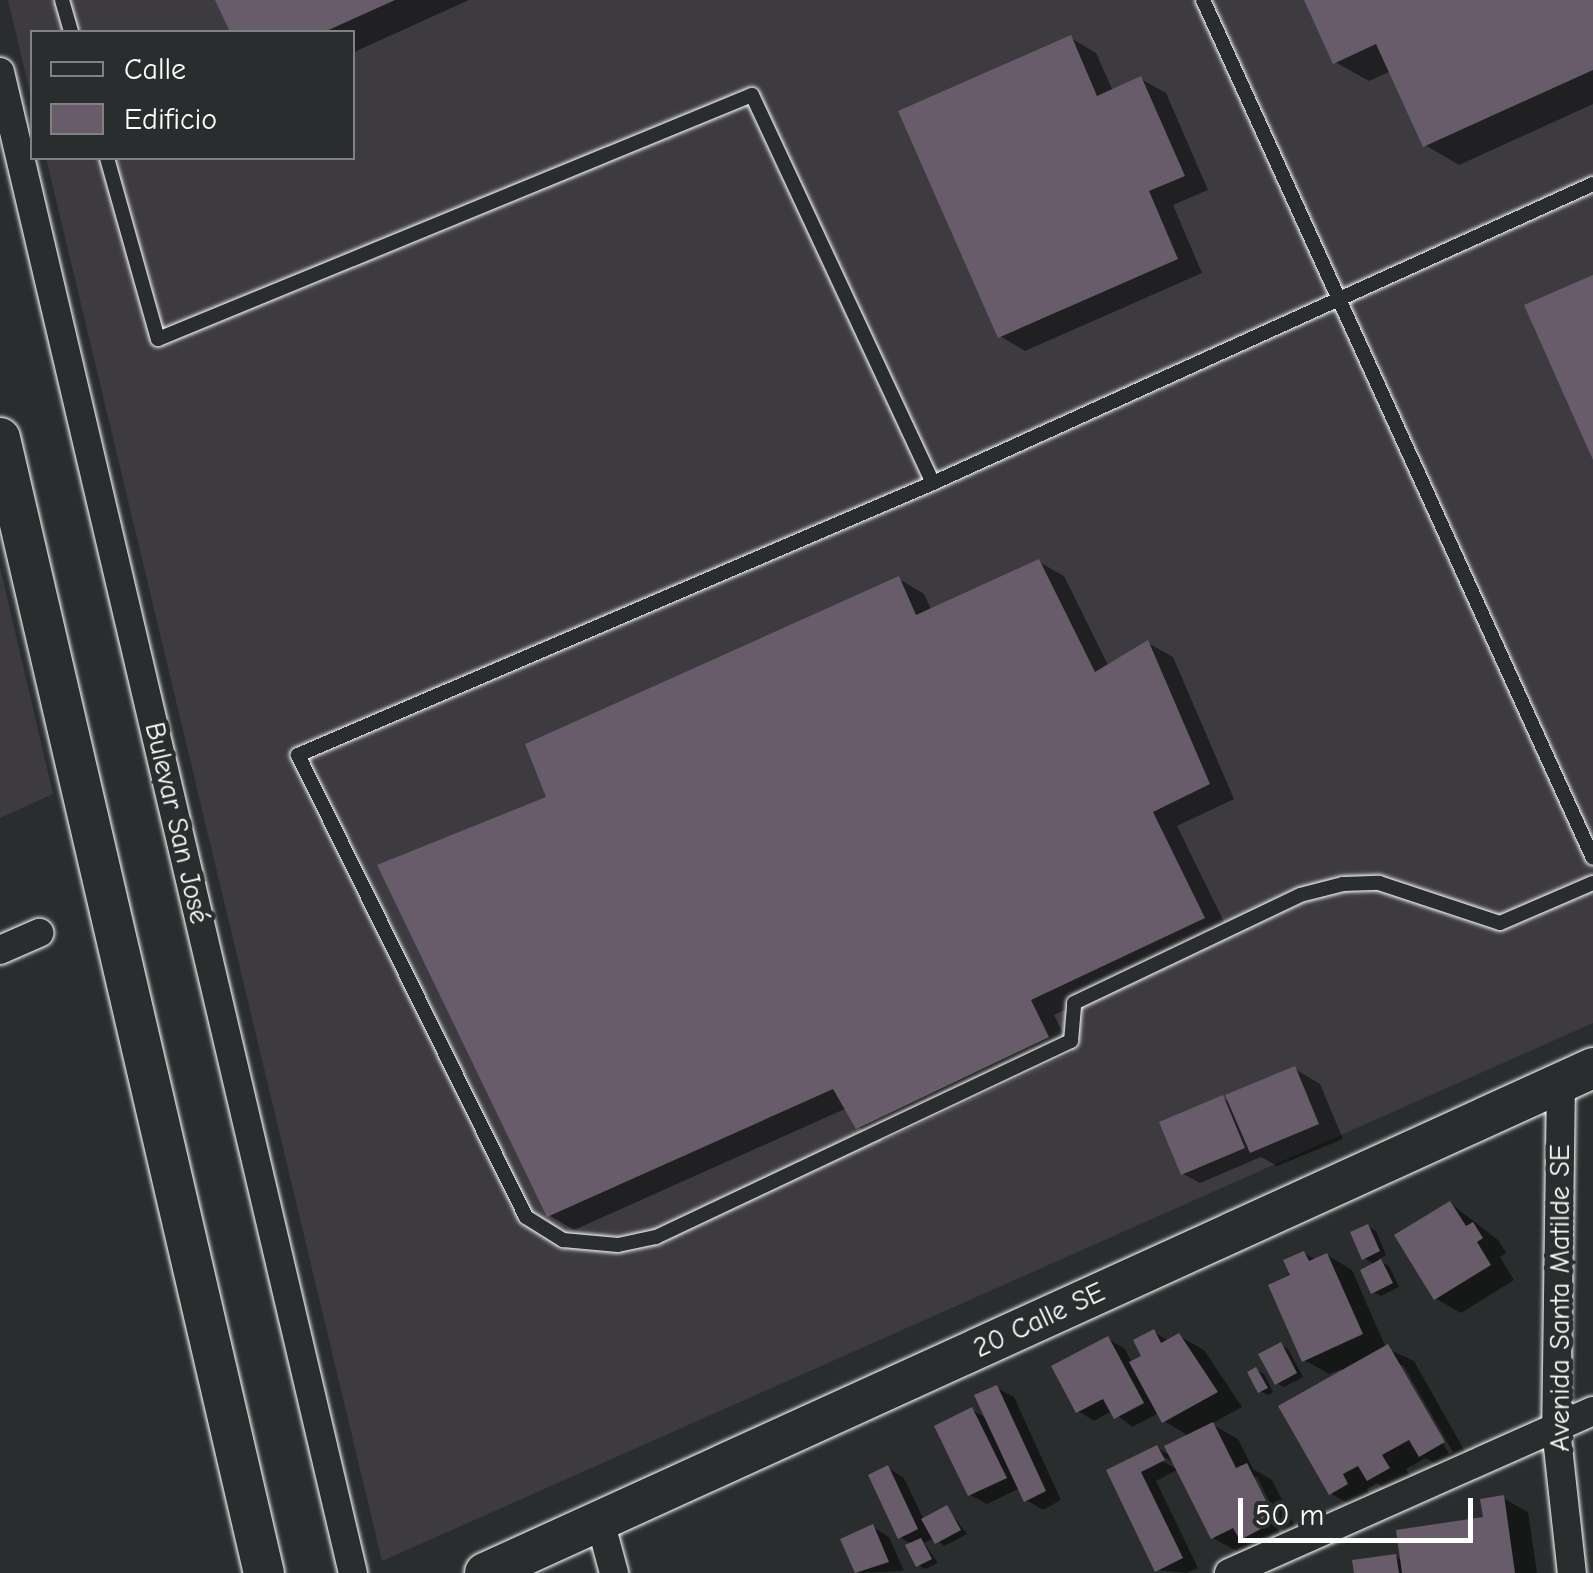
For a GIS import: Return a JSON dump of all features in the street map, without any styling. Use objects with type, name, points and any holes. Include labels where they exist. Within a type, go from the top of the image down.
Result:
[{"type":"street","name":"Bulevar San José","points":[[0,72],[353,1573]]},
{"type":"street","points":[[0,438],[264,1573]]},
{"type":"street","points":[[0,950],[38,933]]},
{"type":"street","name":"Avenida Santa Matilde SE","points":[[1572,1573],[1556,1429],[1577,1075]]},
{"type":"street","name":"20 Calle SE","points":[[485,1573],[1577,1075]]},
{"type":"street","points":[[1246,1570],[1593,1412]]},
{"type":"street","points":[[600,1521],[614,1573]]},
{"type":"lane","points":[[62,0],[71,30]]},
{"type":"lane","points":[[1203,0],[1593,858]]},
{"type":"lane","points":[[108,160],[158,339],[752,94],[933,483]]},
{"type":"lane","points":[[1593,184],[933,483],[298,755],[526,1217],[563,1240],[618,1245],[656,1238],[1072,1041],[1074,1003],[1300,895],[1343,884],[1379,883],[1500,923],[1593,883]]},
{"type":"shaded area","points":[[8,0],[1593,0],[1593,1023],[382,1561],[46,160],[355,160],[355,30],[30,30],[30,93]]},
{"type":"shaded area","points":[[0,567],[53,794],[0,818]]},
{"type":"building","points":[[215,0],[395,0],[328,30],[229,30]]},
{"type":"building","points":[[1304,0],[1593,0],[1593,70],[1423,147],[1376,44],[1333,64]]},
{"type":"building","points":[[1071,35],[1097,96],[1141,76],[1185,176],[1149,191],[1178,259],[998,338],[898,111]]},
{"type":"building","points":[[1593,275],[1593,460],[1524,305]]},
{"type":"building","points":[[1039,559],[1095,672],[1148,640],[1210,784],[1153,812],[1205,918],[1031,1000],[1049,1037],[856,1129],[833,1089],[547,1217],[377,865],[546,797],[525,744],[899,576],[916,615]]},
{"type":"building","points":[[1295,1066],[1319,1124],[1250,1153],[1225,1095]]},
{"type":"building","points":[[1223,1095],[1245,1148],[1181,1175],[1159,1122]]},
{"type":"building","points":[[1450,1201],[1466,1226],[1473,1222],[1483,1238],[1477,1242],[1491,1265],[1434,1300],[1394,1235]]},
{"type":"building","points":[[1368,1224],[1380,1251],[1362,1260],[1350,1232]]},
{"type":"building","points":[[1304,1251],[1309,1261],[1327,1253],[1363,1334],[1302,1362],[1268,1285],[1290,1275],[1283,1260]]},
{"type":"building","points":[[1381,1259],[1393,1283],[1371,1294],[1360,1270]]},
{"type":"building","points":[[1154,1329],[1161,1343],[1179,1333],[1218,1392],[1162,1423],[1129,1362],[1141,1356],[1133,1340]]},
{"type":"building","points":[[1108,1336],[1144,1403],[1114,1419],[1103,1399],[1076,1413],[1051,1366]]},
{"type":"building","points":[[1281,1342],[1297,1373],[1275,1385],[1258,1354]]},
{"type":"building","points":[[1388,1344],[1445,1442],[1419,1457],[1409,1440],[1382,1455],[1390,1468],[1367,1481],[1358,1466],[1343,1474],[1348,1484],[1329,1495],[1278,1406]]},
{"type":"building","points":[[1256,1367],[1268,1388],[1258,1393],[1247,1372]]},
{"type":"building","points":[[997,1385],[1046,1491],[1024,1502],[974,1395]]},
{"type":"building","points":[[972,1407],[1007,1478],[968,1496],[934,1426]]},
{"type":"building","points":[[1213,1422],[1236,1468],[1247,1463],[1276,1521],[1240,1540],[1233,1528],[1211,1539],[1164,1446]]},
{"type":"building","points":[[1157,1445],[1165,1460],[1141,1472],[1183,1558],[1155,1572],[1106,1470]]},
{"type":"building","points":[[888,1465],[918,1529],[898,1539],[868,1475]]},
{"type":"building","points":[[1504,1495],[1515,1573],[1402,1573],[1396,1530],[1483,1517],[1480,1499]]},
{"type":"building","points":[[947,1505],[961,1530],[935,1544],[921,1519]]},
{"type":"building","points":[[873,1524],[889,1562],[855,1573],[840,1539]]},
{"type":"building","points":[[921,1538],[932,1559],[916,1567],[905,1545]]},
{"type":"building","points":[[1396,1554],[1399,1573],[1354,1573],[1352,1560]]}]
